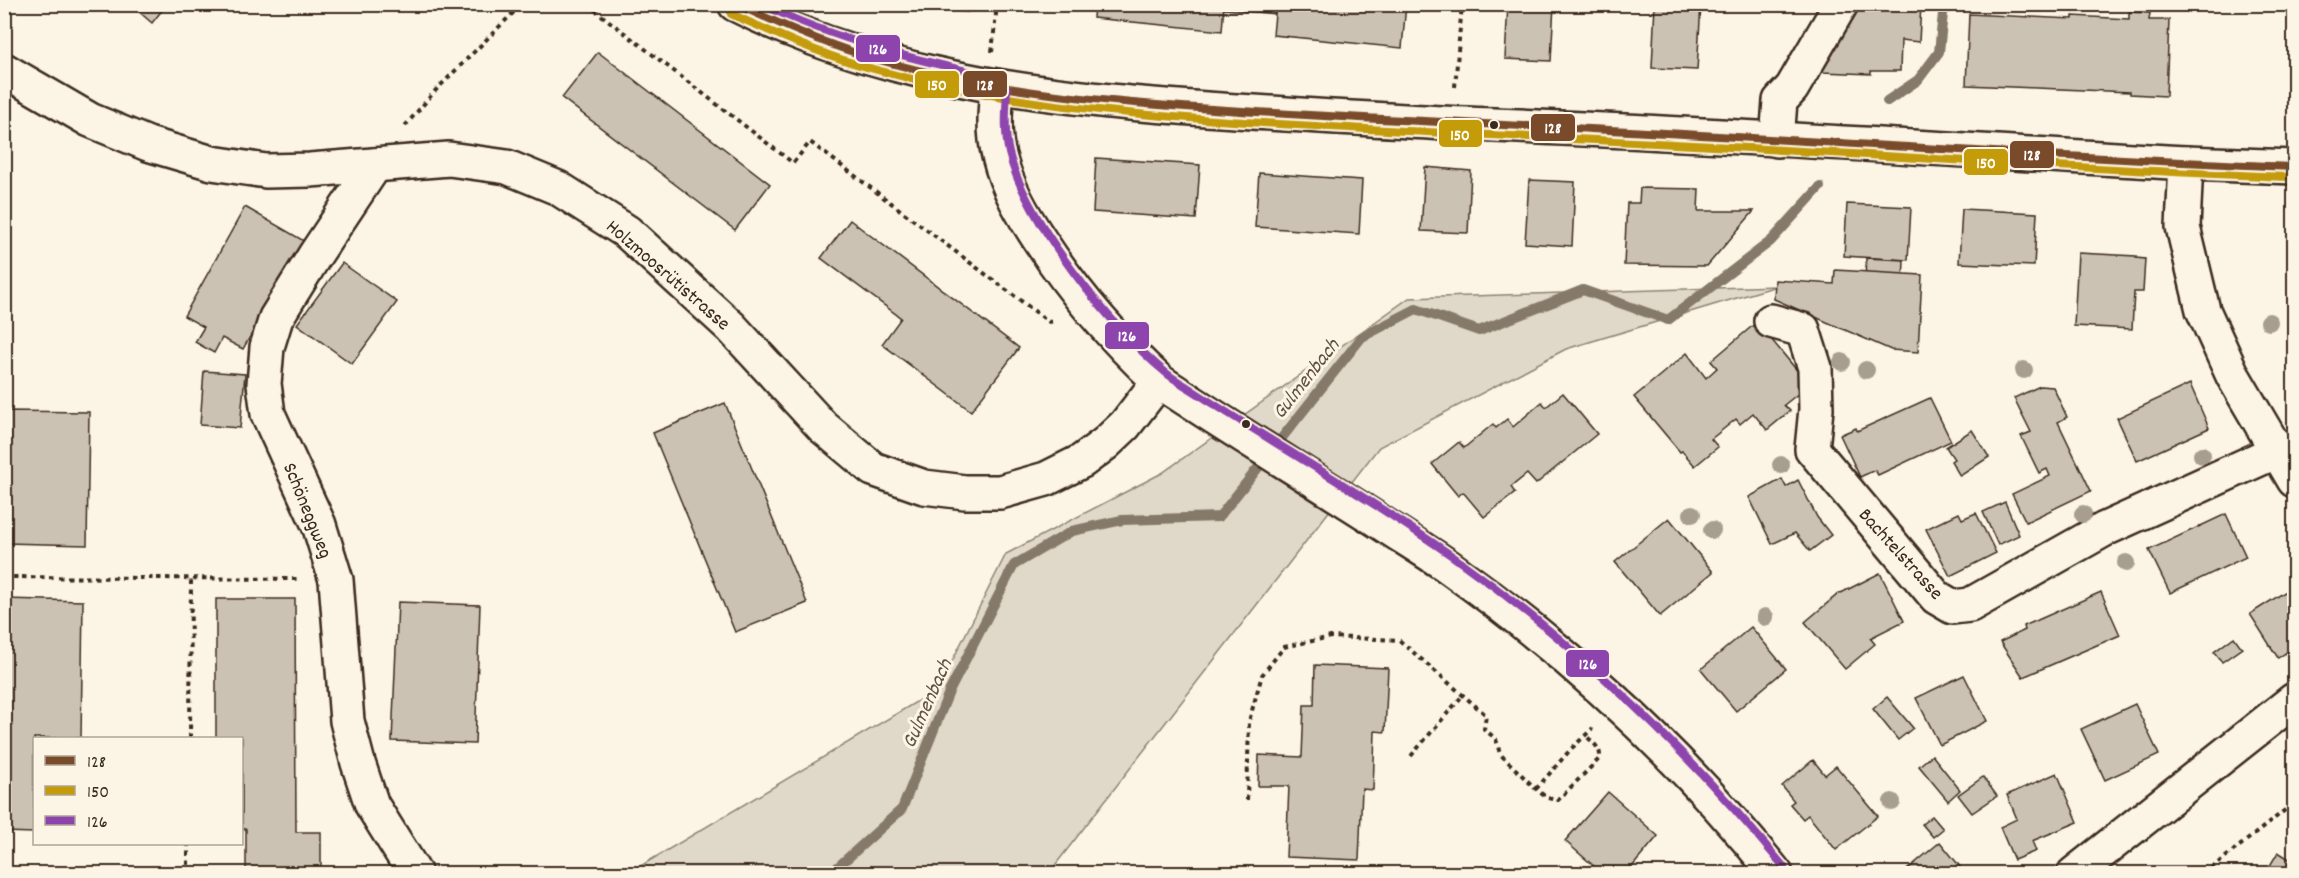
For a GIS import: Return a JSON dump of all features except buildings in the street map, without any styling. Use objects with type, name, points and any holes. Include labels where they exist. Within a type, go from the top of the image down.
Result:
[{"type":"street","points":[[735,4],[775,25],[871,58],[997,88],[1080,98],[1182,107],[1454,124],[2295,167]]},
{"type":"street","points":[[1777,140],[1780,102],[1792,88],[1841,4]]},
{"type":"street","name":"Holzmoosrütistrasse","points":[[4,70],[90,120],[148,144],[212,163],[266,171],[310,170],[449,159],[507,167],[558,188],[627,232],[731,327],[823,427],[873,469],[924,487],[965,492],[1000,492],[1046,479],[1082,461],[1106,443],[1125,425],[1159,381]]},
{"type":"street","points":[[997,88],[995,134],[998,155],[1017,204],[1062,273],[1091,312],[1122,347],[1159,381],[1449,567],[1556,651],[1618,705],[1680,764],[1776,873]]},
{"type":"street","points":[[2186,163],[2183,227],[2187,252],[2203,310],[2233,376],[2295,480]]},
{"type":"street","name":"Schöneggweg","points":[[375,165],[276,318],[267,347],[264,384],[268,414],[319,525],[336,580],[347,721],[358,763],[372,805],[415,873]]},
{"type":"street","name":"Bachtelstrasse","points":[[1771,321],[1803,330],[1815,368],[1816,409],[1812,449],[1936,597],[1953,607],[1970,604],[2105,530],[2277,451]]},
{"type":"street","points":[[2074,873],[2295,700]]},
{"type":"path","points":[[400,131],[435,91],[522,4]]},
{"type":"path","points":[[587,4],[793,163],[810,142],[1049,322],[1091,312]]},
{"type":"path","points":[[992,52],[997,4]]},
{"type":"path","points":[[1454,124],[1455,81],[1462,4]]},
{"type":"path","points":[[4,577],[336,580]]},
{"type":"path","points":[[190,737],[191,579]]},
{"type":"path","points":[[1247,800],[1249,721],[1262,675],[1284,647],[1331,637],[1399,640],[1486,715],[1484,729],[1496,739],[1500,754],[1547,798],[1558,800],[1600,758],[1601,752],[1598,747],[1585,735]]},
{"type":"path","points":[[1411,756],[1464,695]]},
{"type":"path","points":[[1536,789],[1595,726]]},
{"type":"path","points":[[2204,873],[2295,803]]},
{"type":"path","points":[[188,845],[188,873]]},
{"type":"shaded area","points":[[1777,286],[1566,349],[1379,447],[1049,873],[627,874],[938,689],[1006,554],[1162,473],[1409,298]]},
{"type":"waterway","name":"Gulmenbach","points":[[1887,101],[1918,80],[1939,52],[1944,4]]},
{"type":"waterway","name":"Gulmenbach","points":[[830,874],[902,809],[949,692],[1014,565],[1072,531],[1122,520],[1219,517],[1362,337],[1416,309],[1479,331],[1583,290],[1668,320],[1771,241],[1820,187]]},
{"type":"transit line","name":"128","points":[[736,4],[823,42],[897,65],[986,84],[1076,97],[1167,106],[1307,115],[2294,167]]},
{"type":"transit line","name":"126","points":[[761,4],[848,39],[999,78]]},
{"type":"transit line","name":"150","points":[[731,14],[824,53],[906,77],[1007,98],[1109,111],[1346,128],[2294,177]]},
{"type":"transit line","name":"126","points":[[1007,89],[1007,145],[1018,180],[1033,210],[1073,272],[1143,353],[1175,379],[1423,536],[1545,627],[1630,702],[1670,741],[1710,782],[1784,867]]}]
